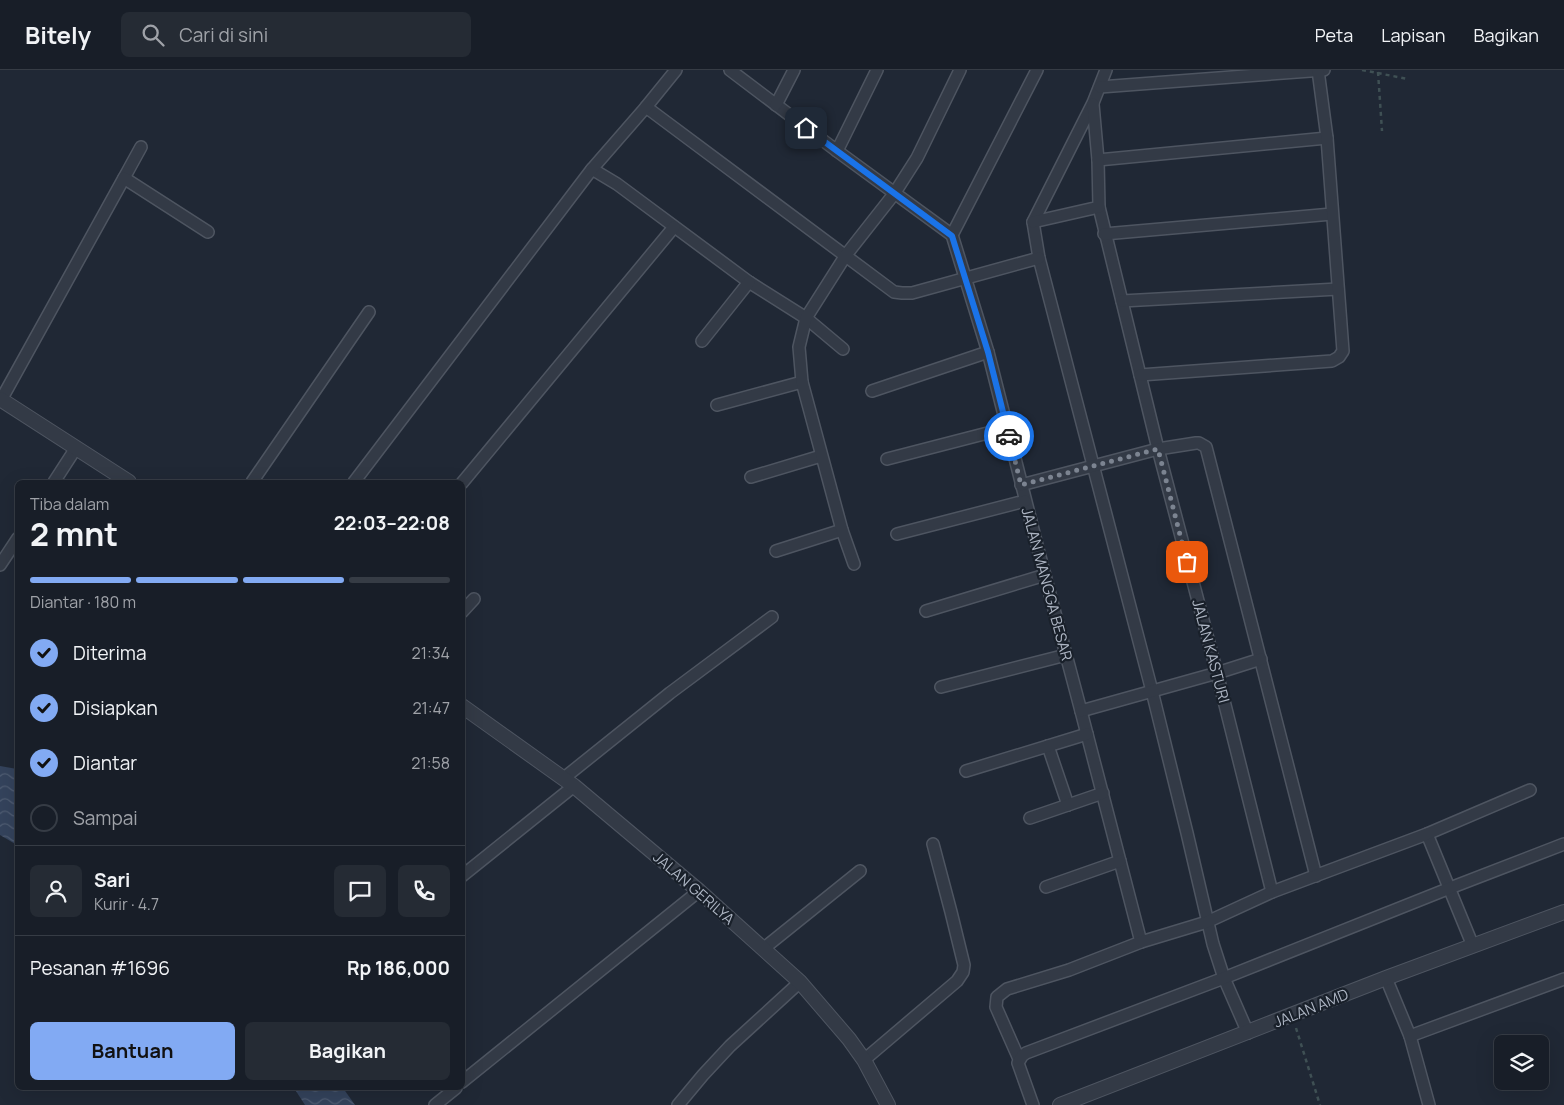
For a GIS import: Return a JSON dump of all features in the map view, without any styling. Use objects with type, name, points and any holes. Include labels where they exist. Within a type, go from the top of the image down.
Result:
[{"type":"street","points":[[356,480],[592,169],[676,70]]},
{"type":"street","points":[[730,70],[952,236],[1037,70]]},
{"type":"street","points":[[776,105],[794,70]]},
{"type":"street","points":[[837,151],[877,70]]},
{"type":"street","points":[[854,564],[842,530],[821,456],[802,382],[798,347],[806,318],[846,255],[894,194],[917,158],[960,70]]},
{"type":"street","points":[[1106,70],[1093,103],[1033,222],[1039,258],[1188,833],[1212,944],[1224,978],[1248,1033]]},
{"type":"street","points":[[1140,375],[1332,362],[1343,351],[1327,138],[1318,70]]},
{"type":"street","points":[[1100,87],[1324,70]]},
{"type":"street","name":"JALAN KASTURI","points":[[1093,103],[1098,160],[1099,207],[1104,234],[1272,892]]},
{"type":"street","points":[[646,107],[894,292],[902,294],[912,293],[1039,258]]},
{"type":"street","points":[[1098,160],[1327,138]]},
{"type":"street","points":[[126,480],[1,399],[141,147]]},
{"type":"street","points":[[592,169],[618,184],[749,282],[806,318],[843,349]]},
{"type":"street","points":[[124,178],[208,232]]},
{"type":"street","points":[[1033,222],[1099,207]]},
{"type":"street","points":[[1104,234],[1332,214]]},
{"type":"street","points":[[464,480],[674,227]]},
{"type":"street","name":"JALAN MANGGA BESAR","points":[[952,236],[988,352],[1025,501],[1082,711],[1141,942]]},
{"type":"street","points":[[702,341],[749,282]]},
{"type":"street","points":[[1122,301],[1338,288]]},
{"type":"street","points":[[253,480],[369,312]]},
{"type":"street","points":[[872,392],[988,352]]},
{"type":"street","points":[[717,405],[802,382]]},
{"type":"street","points":[[887,459],[1007,428]]},
{"type":"street","points":[[1021,485],[1158,449],[1196,442],[1206,447],[1316,876]]},
{"type":"street","points":[[55,480],[76,448]]},
{"type":"street","points":[[751,477],[821,456]]},
{"type":"street","points":[[897,534],[1025,501]]},
{"type":"street","points":[[776,551],[842,530]]},
{"type":"street","points":[[0,565],[15,542]]},
{"type":"street","points":[[926,611],[1045,576]]},
{"type":"street","points":[[465,609],[474,599]]},
{"type":"street","points":[[465,873],[670,693],[772,617]]},
{"type":"street","points":[[941,687],[1066,655]]},
{"type":"street","points":[[1082,711],[1261,659]]},
{"type":"street","name":"JALAN GERILYA","points":[[465,708],[569,782],[698,891],[800,982],[830,1015],[864,1060],[888,1105]]},
{"type":"street","points":[[966,771],[1087,734]]},
{"type":"street","points":[[1048,746],[1068,805]]},
{"type":"street","points":[[1033,1105],[1018,1063],[1019,1059],[996,1006],[997,997],[1000,994],[1141,942],[1207,922],[1272,892],[1427,834],[1530,790]]},
{"type":"street","points":[[1030,818],[1103,793]]},
{"type":"street","points":[[1427,834],[1473,946]]},
{"type":"street","points":[[864,1060],[957,981],[964,972],[954,921],[933,844]]},
{"type":"street","points":[[1019,1059],[1026,1053],[1224,978],[1564,844]]},
{"type":"street","points":[[1046,887],[1120,862]]},
{"type":"street","points":[[763,949],[860,871]]},
{"type":"street","points":[[465,1080],[698,891]]},
{"type":"street","name":"JALAN AMD","points":[[1060,1105],[1386,978],[1564,912]]},
{"type":"street","points":[[1386,978],[1410,1036],[1429,1105]]},
{"type":"street","points":[[1410,1036],[1564,979]]},
{"type":"street","points":[[678,1105],[730,1046],[800,982]]},
{"type":"street","points":[[435,1105],[454,1090]]},
{"type":"path","points":[[1362,70],[1408,80]]},
{"type":"path","points":[[1378,72],[1382,131]]},
{"type":"path","points":[[1292,1015],[1320,1105]]},
{"type":"water","points":[[0,766],[15,769],[15,844],[0,835]]},
{"type":"water","points":[[295,1090],[344,1090],[355,1105],[305,1105]]},
{"type":"way so far","points":[[1009,436],[1021,485],[1158,449],[1187,562]]},
{"type":"route","points":[[806,128],[952,236],[988,352],[1009,436]]}]
